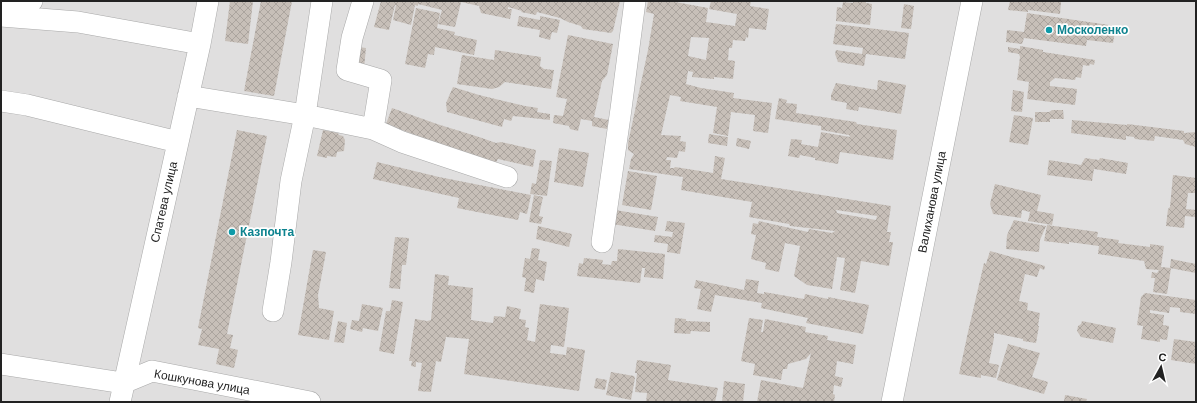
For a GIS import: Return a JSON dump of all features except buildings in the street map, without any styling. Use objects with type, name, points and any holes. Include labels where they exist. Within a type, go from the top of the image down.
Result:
[{"type":"street","points":[[1,12],[20,8],[32,1]]},
{"type":"street","name":"Спатева улица","points":[[122,393],[200,44],[208,1]]},
{"type":"street","points":[[273,311],[281,262],[291,181],[305,115],[322,1]]},
{"type":"street","points":[[363,1],[352,38],[347,70],[381,80],[373,129]]},
{"type":"street","points":[[602,242],[635,1]]},
{"type":"street","name":"Валиханова улица","points":[[892,402],[972,1]]},
{"type":"street","points":[[1,16],[78,22],[200,44]]},
{"type":"street","points":[[188,96],[305,115],[373,129],[402,142],[507,177]]},
{"type":"street","points":[[1,102],[27,105],[178,142]]},
{"type":"street","points":[[1,364],[122,393]]},
{"type":"street","name":"Кошкунова улица","points":[[122,393],[152,371],[310,402]]},
{"type":"shaded area","points":[[1,1],[1196,1],[1196,402],[1,402]]},
{"type":"place","name":"Москоленко","points":[[1049,30]]},
{"type":"place","name":"Казпочта","points":[[232,232]]}]
